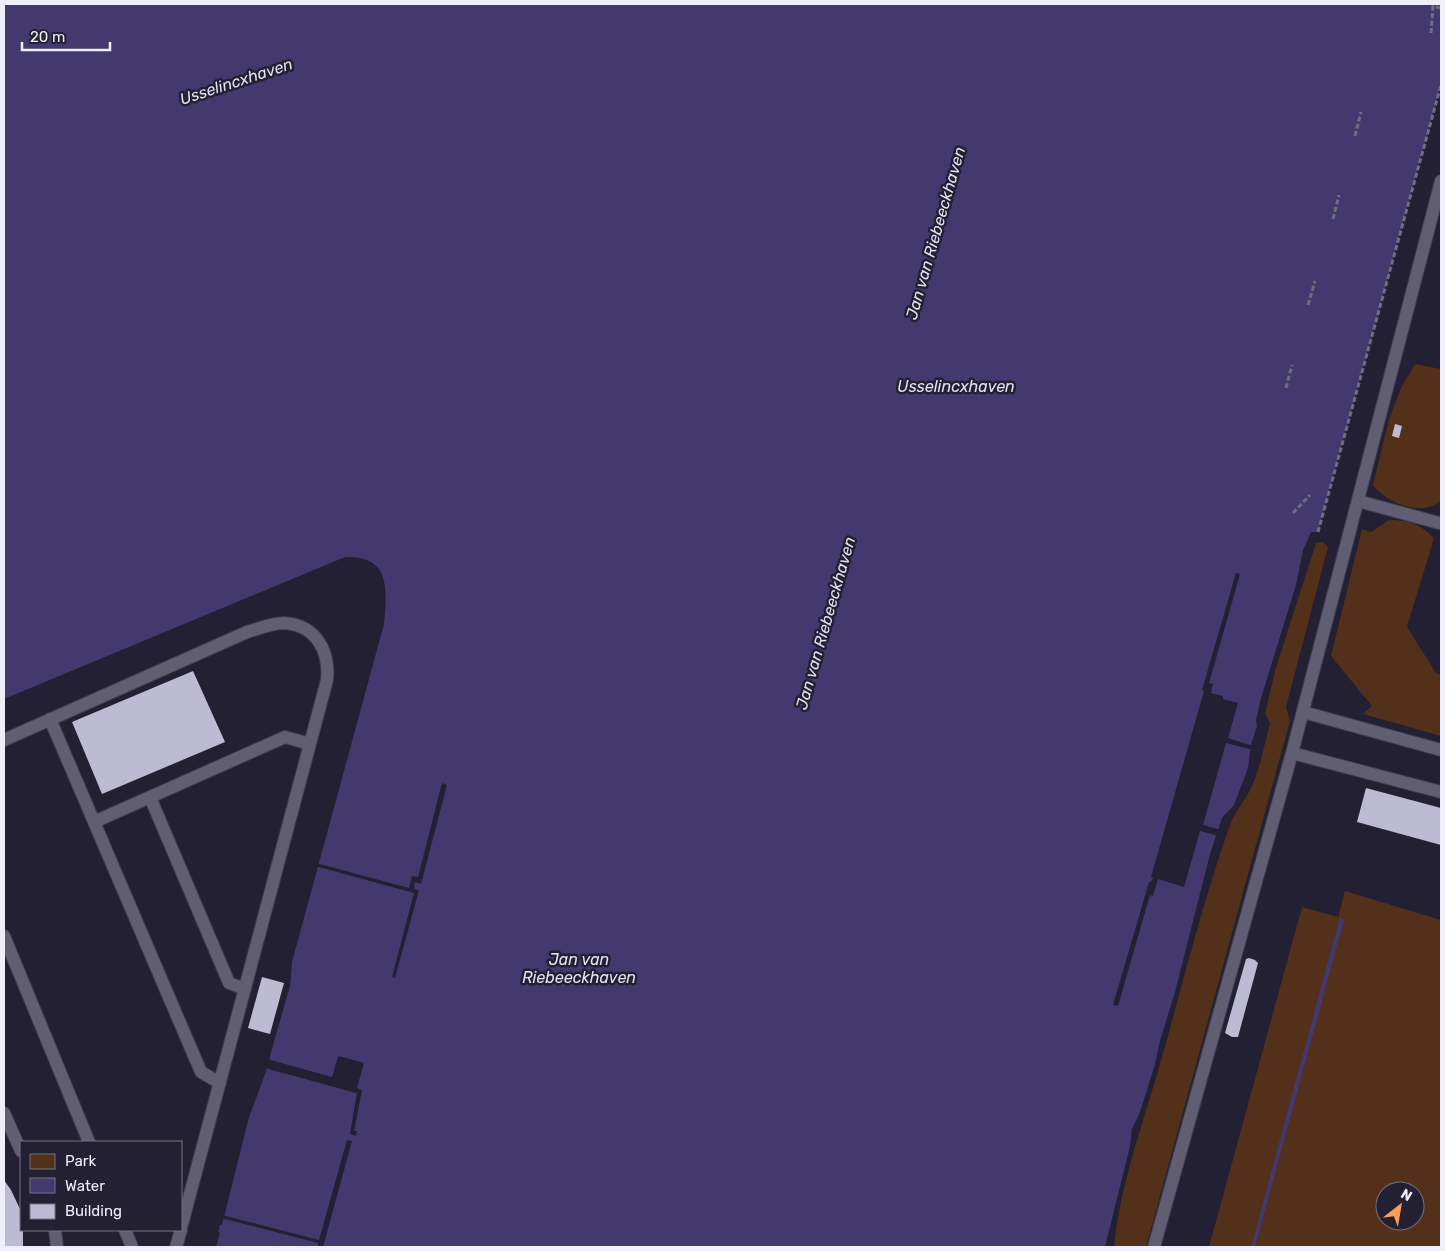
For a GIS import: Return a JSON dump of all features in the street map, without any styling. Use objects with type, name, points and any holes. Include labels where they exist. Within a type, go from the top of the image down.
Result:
[{"type":"lane","points":[[1154,1247],[1281,794],[1441,185]]},
{"type":"lane","points":[[1358,501],[1439,523]]},
{"type":"lane","points":[[4,740],[247,632],[283,623],[296,625],[318,639],[327,659],[327,680],[182,1225]]},
{"type":"lane","points":[[1301,718],[1441,750]]},
{"type":"lane","points":[[50,720],[201,1072],[220,1083]]},
{"type":"lane","points":[[94,822],[285,737],[310,744]]},
{"type":"lane","points":[[1292,753],[1441,792]]},
{"type":"lane","points":[[150,797],[229,983],[245,989]]},
{"type":"lane","points":[[4,936],[89,1141]]},
{"type":"lane","points":[[4,1114],[20,1149]]},
{"type":"lane","points":[[55,1231],[57,1247]]},
{"type":"lane","points":[[125,1231],[132,1247]]},
{"type":"lane","points":[[176,1247],[180,1231]]},
{"type":"path","points":[[1431,32],[1433,6],[1441,8]]},
{"type":"path","points":[[1318,532],[1441,85]]},
{"type":"path","points":[[1355,136],[1361,112]]},
{"type":"path","points":[[1333,219],[1339,195]]},
{"type":"path","points":[[1308,305],[1315,281]]},
{"type":"path","points":[[1286,388],[1292,365]]},
{"type":"path","points":[[1293,512],[1310,495]]},
{"type":"green space","points":[[1415,364],[1441,369],[1441,500],[1425,508],[1415,508],[1396,502],[1379,492],[1373,485],[1389,419],[1401,388]]},
{"type":"green space","points":[[1389,520],[1413,524],[1424,529],[1434,538],[1407,627],[1436,673],[1441,675],[1441,736],[1363,714],[1372,706],[1331,656],[1362,529],[1371,532]]},
{"type":"green space","points":[[1323,542],[1328,547],[1286,707],[1290,721],[1146,1247],[1114,1247],[1121,1201],[1127,1178],[1202,914],[1232,821],[1253,784],[1259,767],[1270,723],[1265,714],[1275,671],[1316,543]]},
{"type":"green space","points":[[1345,891],[1441,920],[1441,1247],[1209,1247],[1302,907],[1338,917]]},
{"type":"water","name":"Usselincxhaven","points":[[4,4],[1441,4],[1441,85],[1318,532],[1311,532],[1303,550],[1296,585],[1261,698],[1248,768],[1234,805],[1222,818],[1210,854],[1155,1064],[1140,1112],[1132,1129],[1130,1146],[1105,1247],[216,1247],[220,1233],[218,1232],[220,1225],[222,1225],[249,1117],[267,1069],[290,986],[292,962],[384,624],[385,587],[383,577],[378,568],[371,562],[360,558],[345,557],[4,699]]},
{"type":"water","points":[[1340,917],[1344,920],[1255,1247],[1251,1247]]},
{"type":"pier","points":[[1236,573],[1240,574],[1209,683],[1213,684],[1211,693],[1238,703],[1228,738],[1253,746],[1253,750],[1226,743],[1203,825],[1221,830],[1219,836],[1200,831],[1184,887],[1158,879],[1153,896],[1150,895],[1118,1006],[1113,1005],[1149,882],[1153,878],[1151,877]]},
{"type":"pier","points":[[442,783],[447,785],[421,884],[415,882],[414,889],[419,890],[395,978],[392,977],[414,893],[315,866],[316,863],[409,888],[412,876],[418,877]]},
{"type":"pier","points":[[339,1056],[364,1063],[357,1088],[362,1090],[354,1131],[357,1131],[356,1136],[350,1134],[357,1092],[265,1068],[267,1059],[332,1077]]},
{"type":"pier","points":[[347,1140],[352,1141],[323,1247],[318,1247],[318,1243],[221,1218],[222,1215],[319,1240]]},
{"type":"building","points":[[1395,424],[1402,426],[1399,438],[1392,436]]},
{"type":"building","points":[[193,671],[225,742],[102,794],[72,722]]},
{"type":"building","points":[[1366,788],[1441,808],[1441,845],[1357,822]]},
{"type":"building","points":[[1249,958],[1258,963],[1238,1037],[1232,1037],[1225,1033],[1246,959]]},
{"type":"building","points":[[262,977],[284,983],[270,1034],[248,1028]]},
{"type":"building","points":[[4,1180],[20,1209],[20,1231],[23,1231],[23,1247],[4,1247]]},
{"type":"water label","name":"Jan van Riebeeckhaven","points":[[935,233]]},
{"type":"water label","name":"Jan van Riebeeckhaven","points":[[825,623]]},
{"type":"water label","name":"Jan van Riebeeckhaven","points":[[579,968]]}]
